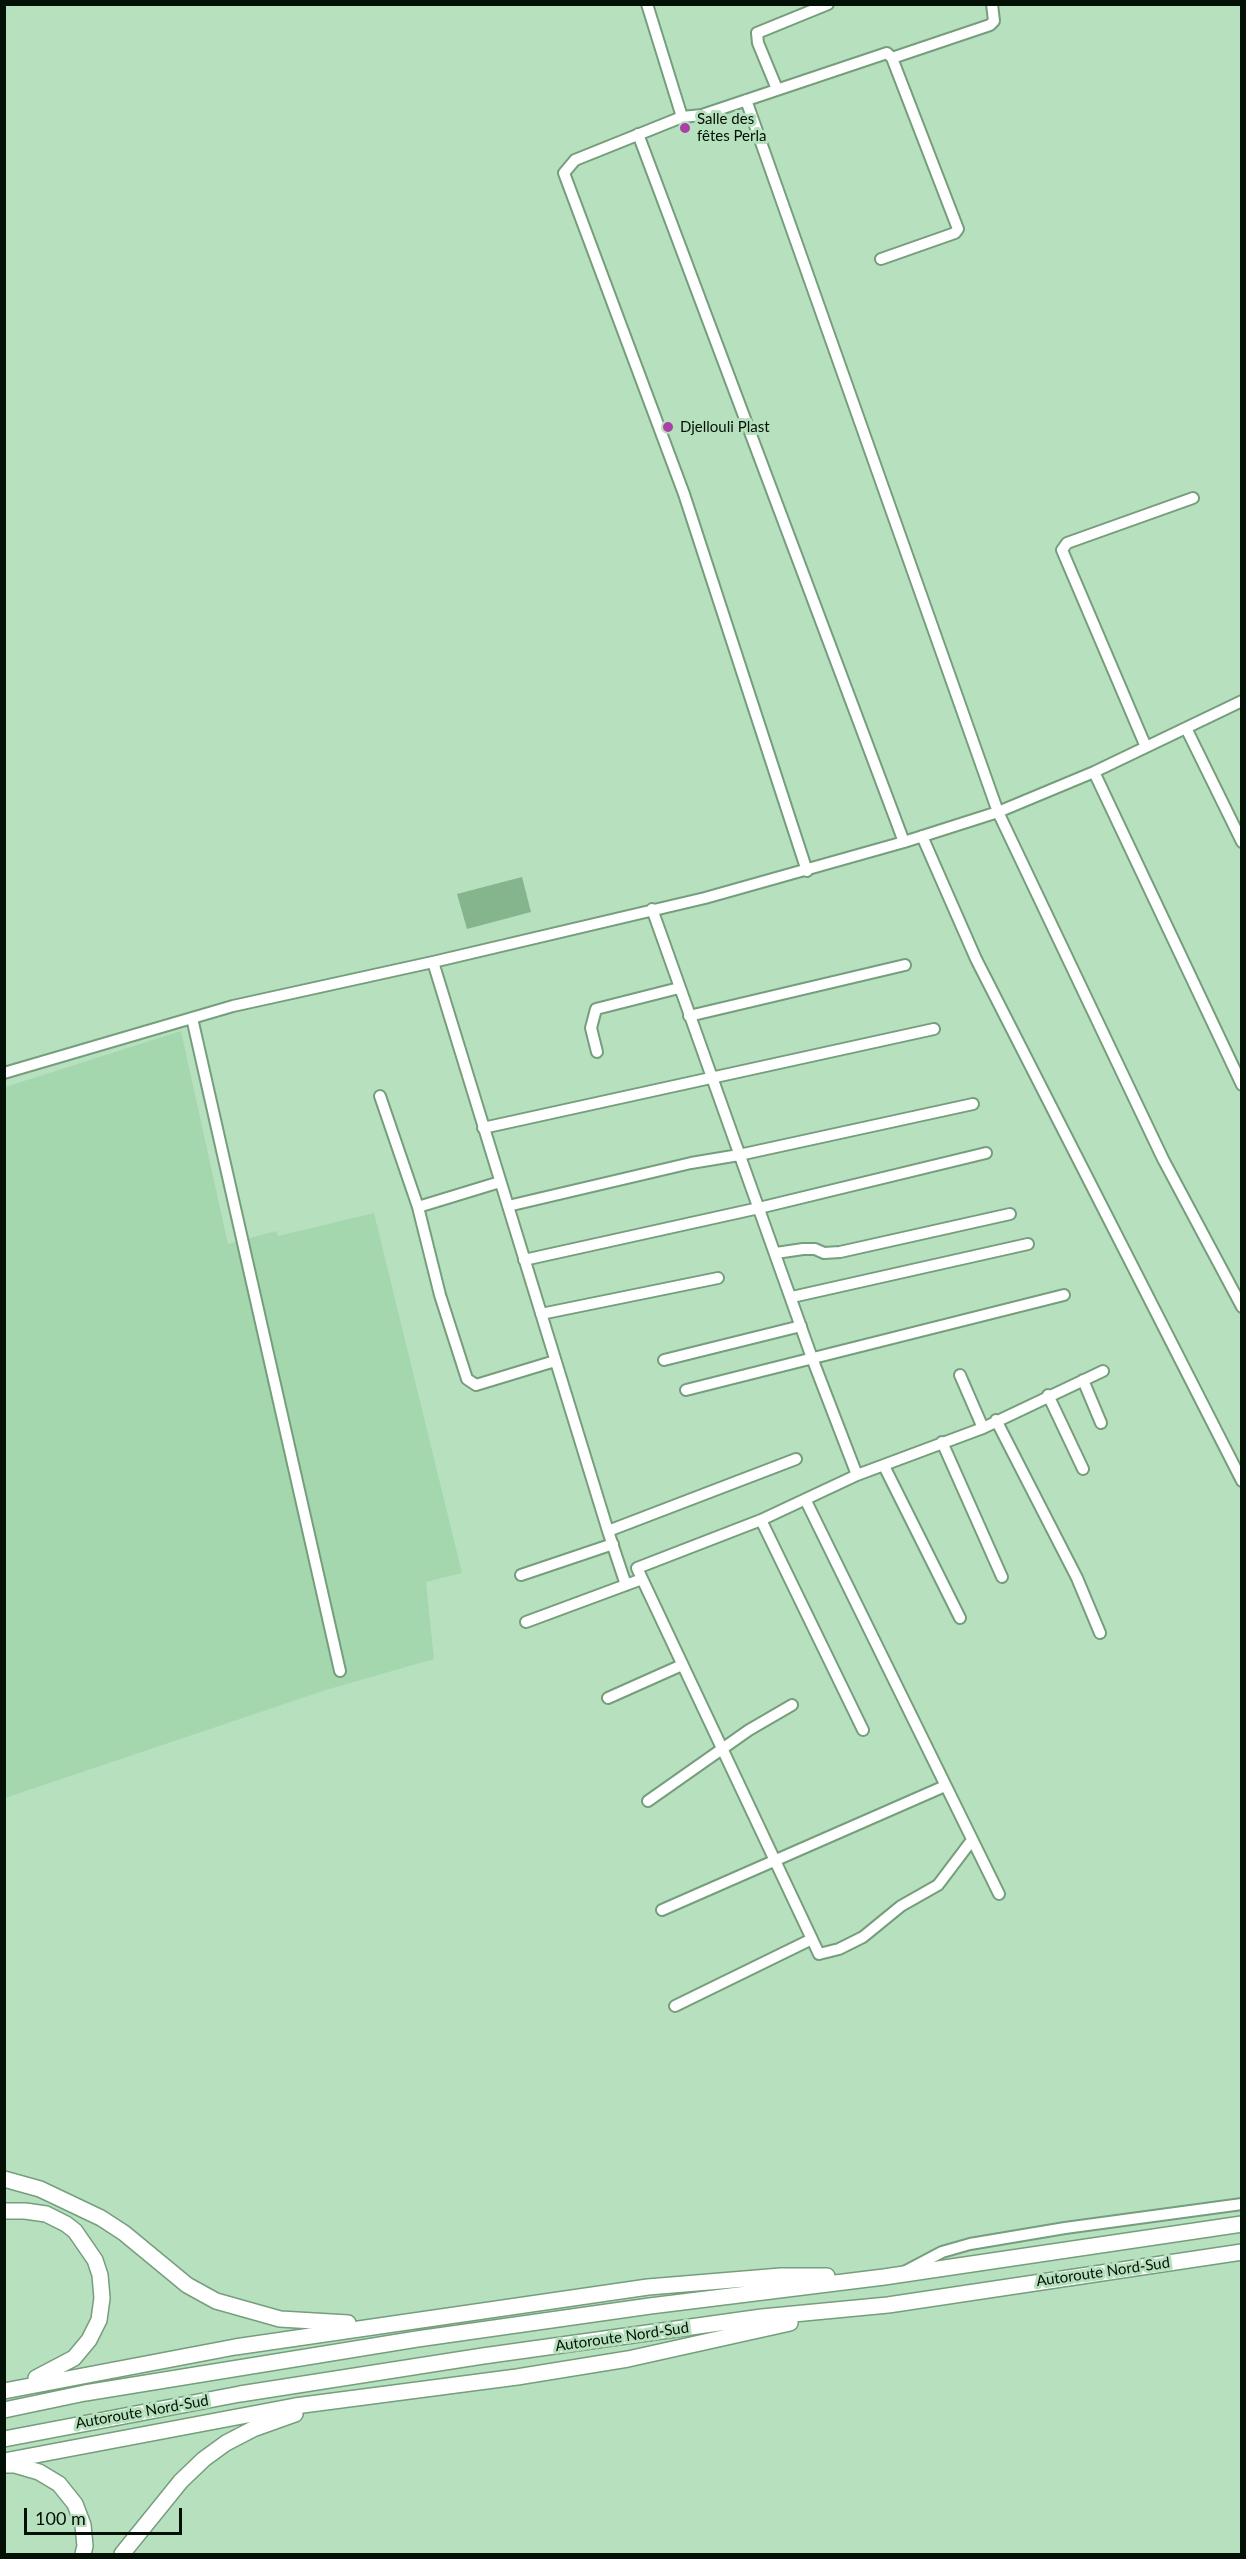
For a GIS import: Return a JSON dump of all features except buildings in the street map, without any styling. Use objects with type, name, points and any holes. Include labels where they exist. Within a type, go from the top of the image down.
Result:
[{"type":"highway","points":[[4,2178],[40,2189],[101,2217],[188,2285],[216,2301],[280,2319],[360,2323],[429,2319]]},
{"type":"highway","points":[[4,2211],[46,2214],[75,2231],[95,2260],[100,2275],[102,2298],[99,2320],[89,2340],[74,2358],[50,2372],[4,2389]]},
{"type":"highway","name":"Autoroute Nord-Sud","points":[[4,2410],[97,2391],[417,2339],[650,2306],[891,2276],[1242,2224]]},
{"type":"highway","name":"Autoroute Nord-Sud","points":[[4,2439],[240,2394],[483,2356],[762,2317],[888,2305],[1242,2252]]},
{"type":"highway","points":[[4,2389],[235,2347],[648,2287],[781,2276],[891,2276]]},
{"type":"highway","points":[[4,2463],[245,2415],[517,2377],[628,2358],[806,2319],[888,2305]]},
{"type":"highway","points":[[122,2554],[181,2481],[204,2459],[226,2443],[284,2417],[368,2396]]},
{"type":"highway","points":[[4,2463],[39,2472],[59,2484],[75,2504],[83,2525],[85,2546],[83,2554]]},
{"type":"street","points":[[647,4],[682,117]]},
{"type":"street","points":[[777,89],[759,44],[757,33],[828,4]]},
{"type":"street","points":[[892,58],[990,25],[994,21],[992,4]]},
{"type":"street","points":[[807,871],[684,494],[564,172],[575,160],[682,117],[702,115],[887,53],[892,58],[958,229],[955,233],[881,260]]},
{"type":"street","points":[[746,100],[998,812],[1163,1159],[1242,1307]]},
{"type":"street","points":[[638,134],[904,842]]},
{"type":"street","points":[[1146,747],[1062,550],[1066,543],[1193,498]]},
{"type":"street","points":[[4,1073],[233,1006],[433,962],[652,909],[807,871],[904,842],[998,812],[1094,772],[1242,701]]},
{"type":"street","points":[[1186,728],[1242,842]]},
{"type":"street","points":[[1094,772],[1242,1085]]},
{"type":"street","points":[[922,836],[976,959],[1242,1481]]},
{"type":"street","points":[[652,909],[812,1358],[857,1475]]},
{"type":"street","points":[[433,962],[626,1585]]},
{"type":"street","points":[[689,1016],[905,965]]},
{"type":"street","points":[[597,1052],[591,1028],[596,1009],[679,988]]},
{"type":"street","points":[[192,1018],[340,1671]]},
{"type":"street","points":[[483,1128],[934,1029]]},
{"type":"street","points":[[380,1096],[418,1207],[440,1295],[467,1379],[476,1385],[555,1361]]},
{"type":"street","points":[[508,1206],[691,1163],[739,1155],[972,1104]]},
{"type":"street","points":[[524,1260],[759,1208],[986,1153]]},
{"type":"street","points":[[418,1207],[500,1182]]},
{"type":"street","points":[[776,1253],[803,1249],[815,1249],[824,1253],[840,1252],[1010,1215]]},
{"type":"street","points":[[792,1297],[1028,1244]]},
{"type":"street","points":[[541,1314],[718,1278]]},
{"type":"street","points":[[686,1390],[1064,1294]]},
{"type":"street","points":[[664,1359],[801,1326]]},
{"type":"street","points":[[622,1573],[761,1520],[806,1501],[857,1475],[983,1428],[1048,1395],[1103,1371]]},
{"type":"street","points":[[960,1375],[983,1428]]},
{"type":"street","points":[[1083,1380],[1101,1423]]},
{"type":"street","points":[[1048,1395],[1083,1469]]},
{"type":"street","points":[[996,1420],[1077,1578],[1100,1633]]},
{"type":"street","points":[[942,1442],[1002,1577]]},
{"type":"street","points":[[608,1532],[796,1459]]},
{"type":"street","points":[[884,1466],[960,1618]]},
{"type":"street","points":[[806,1501],[999,1894]]},
{"type":"street","points":[[761,1520],[863,1730]]},
{"type":"street","points":[[521,1575],[613,1544]]},
{"type":"street","points":[[637,1568],[819,1954],[839,1949],[863,1937],[901,1906],[938,1885],[972,1840]]},
{"type":"street","points":[[526,1622],[642,1579]]},
{"type":"street","points":[[608,1698],[682,1665]]},
{"type":"street","points":[[648,1800],[722,1748],[792,1705]]},
{"type":"street","points":[[662,1910],[945,1786]]},
{"type":"street","points":[[675,2006],[812,1939]]},
{"type":"street","points":[[891,2276],[942,2252],[970,2244],[1065,2228],[1242,2204]]},
{"type":"shaded area","points":[[522,877],[531,912],[467,929],[457,894]]},
{"type":"shaded area","points":[[181,1031],[228,1244],[276,1231],[278,1236],[374,1213],[462,1573],[426,1582],[434,1659],[326,1690],[5,1798],[5,1087]]},
{"type":"place","name":"Salle des fêtes Perla","points":[[685,128]]},
{"type":"place","name":"Djellouli Plast","points":[[668,427]]}]
